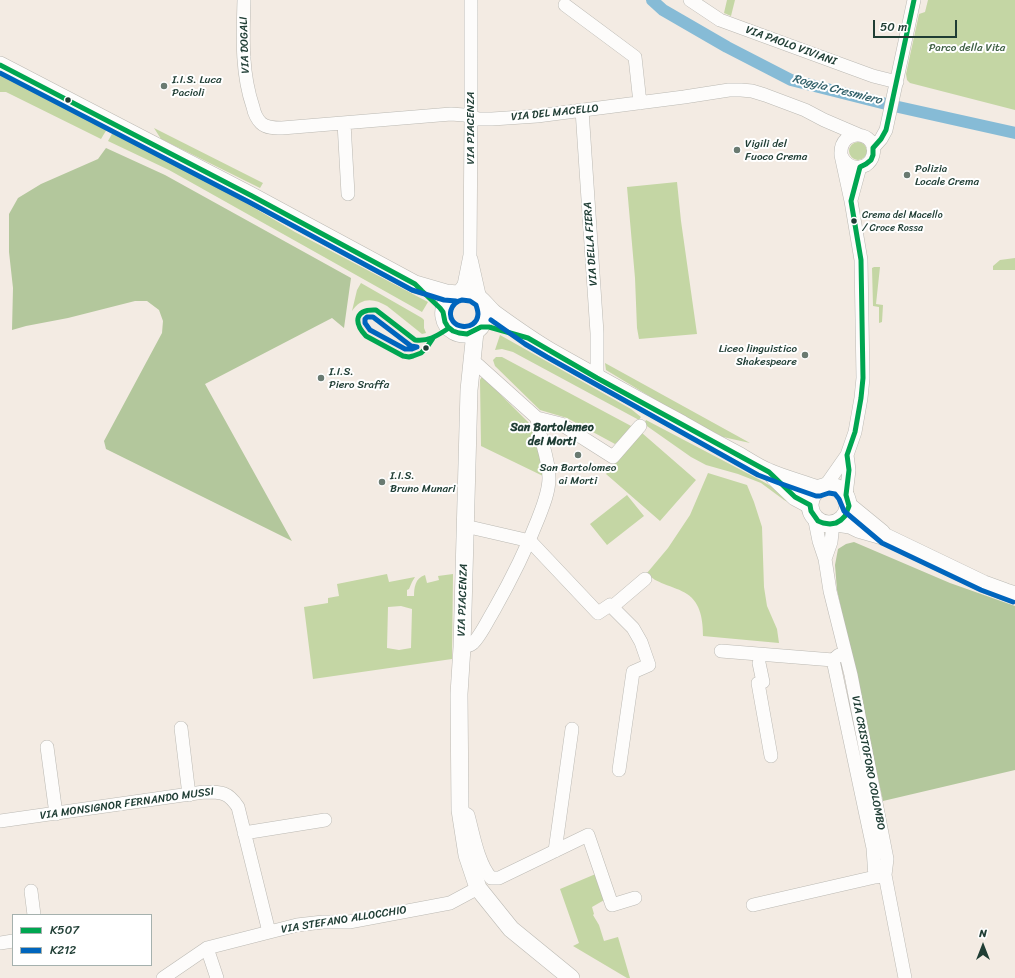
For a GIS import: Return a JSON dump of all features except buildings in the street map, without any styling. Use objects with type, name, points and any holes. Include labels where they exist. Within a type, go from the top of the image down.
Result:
[{"type":"main road","points":[[0,65],[252,196],[415,284],[446,293],[457,294]]},
{"type":"main road","points":[[415,284],[444,312]]},
{"type":"main road","points":[[528,338],[495,328],[478,330],[468,334],[455,332],[449,328],[444,318],[445,306],[452,296],[457,294],[463,292],[475,295],[494,314],[528,338],[770,472],[822,487],[837,487],[842,490],[847,500],[886,537]]},
{"type":"main road","points":[[478,330],[484,322],[486,315],[481,301]]},
{"type":"main road","name":"VIA PIACENZA","points":[[478,330],[469,390],[462,647],[459,694],[460,810],[467,855],[478,888],[511,929],[571,978]]},
{"type":"main road","name":"VIA PIACENZA","points":[[455,332],[461,342],[469,390]]},
{"type":"main road","points":[[770,472],[795,497],[812,511],[818,521],[824,523],[850,525],[858,529],[886,537],[984,584],[1015,595]]},
{"type":"main road","points":[[812,511],[812,496],[822,487]]},
{"type":"main road","points":[[834,523],[841,520],[848,511],[847,500]]},
{"type":"street","name":"VIA DOGALI","points":[[244,0],[244,73],[254,112],[261,123],[271,128],[282,128],[451,114],[471,116]]},
{"type":"street","name":"VIA PIACENZA","points":[[457,294],[464,285],[470,255],[471,0]]},
{"type":"street","name":"VIA PAOLO VIVIANI","points":[[690,0],[720,20],[873,76],[897,82]]},
{"type":"street","points":[[873,148],[881,139],[886,130],[914,0]]},
{"type":"street","points":[[566,5],[635,57],[640,103]]},
{"type":"street","name":"VIA DEL MACELLO","points":[[471,116],[479,119],[536,116],[729,90],[741,90],[752,91],[765,95],[805,110],[861,136]]},
{"type":"street","name":"VIA DELLA FIERA","points":[[582,110],[597,332],[598,378]]},
{"type":"street","name":"VIA DEL MACELLO","points":[[824,120],[841,150]]},
{"type":"street","points":[[861,136],[875,134],[884,128],[887,123]]},
{"type":"street","points":[[344,124],[348,194]]},
{"type":"street","points":[[822,487],[847,455],[855,432],[861,398],[861,260],[841,150],[845,140],[854,135],[868,139],[873,148],[872,158],[869,162],[865,166],[855,168],[846,164],[841,150]]},
{"type":"street","points":[[851,201],[860,167]]},
{"type":"street","name":"VIA PIACENZA","points":[[470,255],[481,301]]},
{"type":"street","points":[[472,364],[478,365],[537,418],[561,424],[613,457],[640,426]]},
{"type":"street","points":[[462,647],[473,643],[483,629],[530,541],[545,501],[549,478],[546,454],[538,428],[537,418]]},
{"type":"street","points":[[847,455],[849,470],[847,500]]},
{"type":"street","name":"VIA CRISTOFORO COLOMBO","points":[[812,511],[825,559],[830,591],[851,675],[887,859],[880,876]]},
{"type":"street","name":"VIA CRISTOFORO COLOMBO","points":[[825,559],[831,542],[834,523]]},
{"type":"street","points":[[465,526],[530,541],[598,613],[610,605],[634,628],[641,642],[649,665],[633,672],[619,770]]},
{"type":"street","points":[[612,607],[645,579]]},
{"type":"street","points":[[721,651],[833,660],[845,650]]},
{"type":"street","name":"VIA CRISTOFORO COLOMBO","points":[[833,660],[873,848],[905,978]]},
{"type":"street","points":[[759,663],[763,682],[758,683],[770,756]]},
{"type":"street","points":[[181,728],[190,795]]},
{"type":"street","points":[[555,851],[572,729]]},
{"type":"street","points":[[47,746],[56,814]]},
{"type":"street","name":"VIA MONSIGNOR FERNANDO MUSSI","points":[[0,821],[204,792],[219,792],[232,798],[238,807],[269,932]]},
{"type":"street","points":[[460,810],[468,815],[481,861],[486,872],[491,878],[499,878],[588,835],[612,905],[635,898]]},
{"type":"street","points":[[244,833],[324,820]]},
{"type":"street","points":[[753,905],[880,876]]},
{"type":"street","name":"VIA STEFANO ALLOCCHIO","points":[[163,978],[207,948],[296,926],[323,922],[349,922],[450,903],[478,888]]},
{"type":"street","points":[[31,891],[34,914]]},
{"type":"street","points":[[0,943],[12,941]]},
{"type":"street","points":[[207,948],[217,978]]},
{"type":"green space","points":[[727,0],[735,0],[731,16],[724,13]]},
{"type":"green space","name":"Parco della Vita","points":[[928,0],[1015,0],[1015,110],[910,83],[907,80],[906,74],[919,14],[925,12]]},
{"type":"green space","points":[[0,73],[107,129],[101,139],[6,92],[0,92]]},
{"type":"green space","points":[[154,128],[263,183],[260,188],[161,139]]},
{"type":"green space","points":[[113,132],[234,196],[295,232],[428,302],[422,312],[169,170],[108,141]]},
{"type":"green space","points":[[854,142],[862,142],[867,147],[865,158],[862,160],[854,160],[849,155],[849,147]]},
{"type":"green space","points":[[106,148],[165,175],[351,278],[344,328],[332,318],[205,384],[292,541],[106,449],[104,441],[162,333],[163,321],[159,310],[147,301],[135,301],[12,330],[13,288],[9,252],[9,214],[18,198],[41,184],[98,159]]},
{"type":"green space","points":[[677,182],[697,334],[639,339],[627,187]]},
{"type":"green space","points":[[1015,258],[1015,270],[993,270],[993,266],[1000,260]]},
{"type":"green space","points":[[880,267],[876,304],[883,305],[882,322],[879,323],[879,307],[873,306],[872,268]]},
{"type":"green space","points":[[361,283],[422,318],[424,320],[424,328],[426,333],[422,334],[387,306],[377,301],[368,300],[359,303],[352,311],[357,290]]},
{"type":"green space","points":[[500,335],[631,409],[641,417],[639,420],[513,352],[502,349],[495,350]]},
{"type":"green space","points":[[496,357],[502,357],[633,427],[615,444],[567,418],[540,410],[495,366],[493,360]]},
{"type":"green space","points":[[605,363],[750,443],[723,437],[679,414],[606,370]]},
{"type":"green space","points":[[483,377],[533,427],[542,461],[543,476],[481,446],[480,380]]},
{"type":"green space","points":[[646,420],[762,481],[791,498],[788,502],[761,483],[738,474],[706,465],[691,457],[644,424]]},
{"type":"green space","points":[[642,433],[696,480],[660,521],[606,474]]},
{"type":"green space","points":[[708,473],[747,485],[762,527],[764,587],[767,606],[777,629],[779,643],[703,636],[700,613],[692,598],[682,591],[655,580],[647,573],[668,548],[690,515]]},
{"type":"green space","points":[[627,495],[644,516],[607,545],[590,524]]},
{"type":"green space","points":[[854,542],[950,583],[1015,606],[1015,770],[883,801],[837,590],[835,565],[838,549],[846,544]]},
{"type":"green space","points":[[387,574],[389,582],[415,577],[407,590],[407,596],[414,596],[417,581],[422,576],[425,575],[427,583],[439,580],[438,576],[453,574],[452,659],[313,679],[304,607],[328,603],[328,598],[339,596],[337,584]],"holes":[[[401,606],[412,609],[411,648],[399,650],[387,648],[388,607]]]},
{"type":"green space","points":[[598,873],[606,899],[592,907],[593,915],[599,925],[604,941],[618,937],[630,978],[627,978],[573,946],[579,943],[560,889]]},
{"type":"waterway","name":"Roggia Cresmiero","points":[[652,0],[663,10],[727,47],[791,80],[894,106],[1015,133]]},
{"type":"transit line","name":"K507","points":[[0,65],[252,196],[415,284],[440,308],[443,312],[445,322],[453,331],[467,334],[481,327],[489,327],[528,338],[597,378],[769,472],[795,497],[810,505],[811,511],[818,521],[830,524],[841,520],[845,516],[849,506],[846,495],[849,470],[847,455],[855,432],[863,378],[861,260],[851,201],[860,167],[871,160],[873,148],[881,139],[886,130],[914,0]]},
{"type":"transit line","name":"K212","points":[[0,73],[249,202],[412,290],[444,300],[456,301]]},
{"type":"transit line","name":"K212","points":[[462,300],[470,301],[476,305],[478,311],[476,320],[473,324],[468,326],[457,325],[451,316],[453,306],[462,300]]},
{"type":"transit line","name":"K507","points":[[433,338],[421,353],[409,357],[403,356],[366,336],[359,326],[358,317],[360,314],[369,310],[376,310],[415,340],[429,339],[449,328]]},
{"type":"transit line","name":"K212","points":[[367,317],[373,317],[411,346],[417,347],[405,349],[370,330],[365,323],[365,319],[367,317]]},
{"type":"transit line","name":"K212","points":[[491,320],[525,344],[547,357],[758,475],[816,496],[829,493],[835,494],[844,511],[882,543],[981,590],[1013,602]]},
{"type":"place","name":"I.I.S. Luca Pacioli","points":[[164,86]]},
{"type":"place","name":"Vigili del Fuoco Crema","points":[[737,150]]},
{"type":"place","name":"Polizia Locale Crema","points":[[907,175]]},
{"type":"place","name":"Crema del Macello / Croce Rossa","points":[[854,221]]},
{"type":"place","name":"Liceo linguistico Shakespeare","points":[[805,355]]},
{"type":"place","name":"I.I.S. Piero Sraffa","points":[[321,378]]},
{"type":"place","name":"San Bartolomeo ai Morti","points":[[578,455]]},
{"type":"place","name":"I.I.S. Bruno Munari","points":[[382,482]]},
{"type":"district","name":"San Bartolemeo dei Morti","points":[[552,435]]}]
